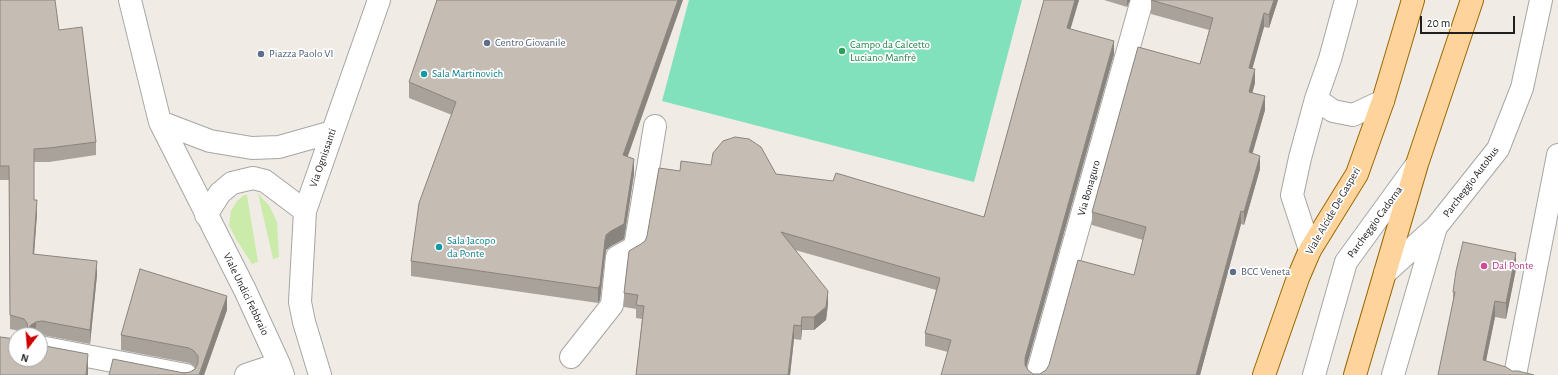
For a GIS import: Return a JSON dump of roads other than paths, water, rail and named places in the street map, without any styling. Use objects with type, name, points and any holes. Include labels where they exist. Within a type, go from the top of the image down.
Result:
[{"type":"main road","name":"Viale Alcide De Gasperi","points":[[1264,375],[1298,278],[1310,250],[1357,174],[1383,101],[1413,0]]},
{"type":"main road","points":[[1355,375],[1417,164],[1472,0]]},
{"type":"street","name":"Viale Undici Febbraio","points":[[130,0],[160,122],[245,290],[281,369]]},
{"type":"street","name":"Via Ognissanti","points":[[320,375],[304,322],[300,302],[305,211],[379,0]]},
{"type":"street","name":"Via Bonaguro","points":[[1036,375],[1142,0]]},
{"type":"street","points":[[1310,250],[1292,195],[1300,158],[1316,99],[1330,59],[1346,0]]},
{"type":"street","name":"Parcheggio Autobus","points":[[1385,273],[1436,227],[1498,149],[1522,88],[1541,0]]},
{"type":"street","points":[[1316,99],[1332,111],[1353,115],[1383,101]]},
{"type":"street","points":[[160,122],[210,141],[252,148],[280,147],[332,132]]},
{"type":"street","points":[[571,357],[612,305],[617,256],[635,247],[655,126]]},
{"type":"street","points":[[1515,375],[1558,155]]},
{"type":"street","name":"Parcheggio Cadorna","points":[[1314,375],[1346,262],[1417,164]]},
{"type":"street","points":[[206,215],[220,193],[232,183],[253,178],[265,181],[305,211]]},
{"type":"street","points":[[1393,375],[1436,227]]},
{"type":"street","points":[[48,349],[186,375]]},
{"type":"street","points":[[246,375],[281,369]]},
{"type":"place","name":"Centro Giovanile","points":[[487,43]]},
{"type":"place","name":"Campo da Calcetto Luciano Manfrè","points":[[842,51]]},
{"type":"place","name":"Piazza Paolo VI","points":[[261,54]]},
{"type":"place","name":"Sala Martinovich","points":[[424,74]]},
{"type":"place","name":"Sala Jacopo da Ponte","points":[[439,247]]},
{"type":"place","name":"Dal Ponte","points":[[1484,266]]},
{"type":"place","name":"BCC Veneta","points":[[1233,272]]}]
